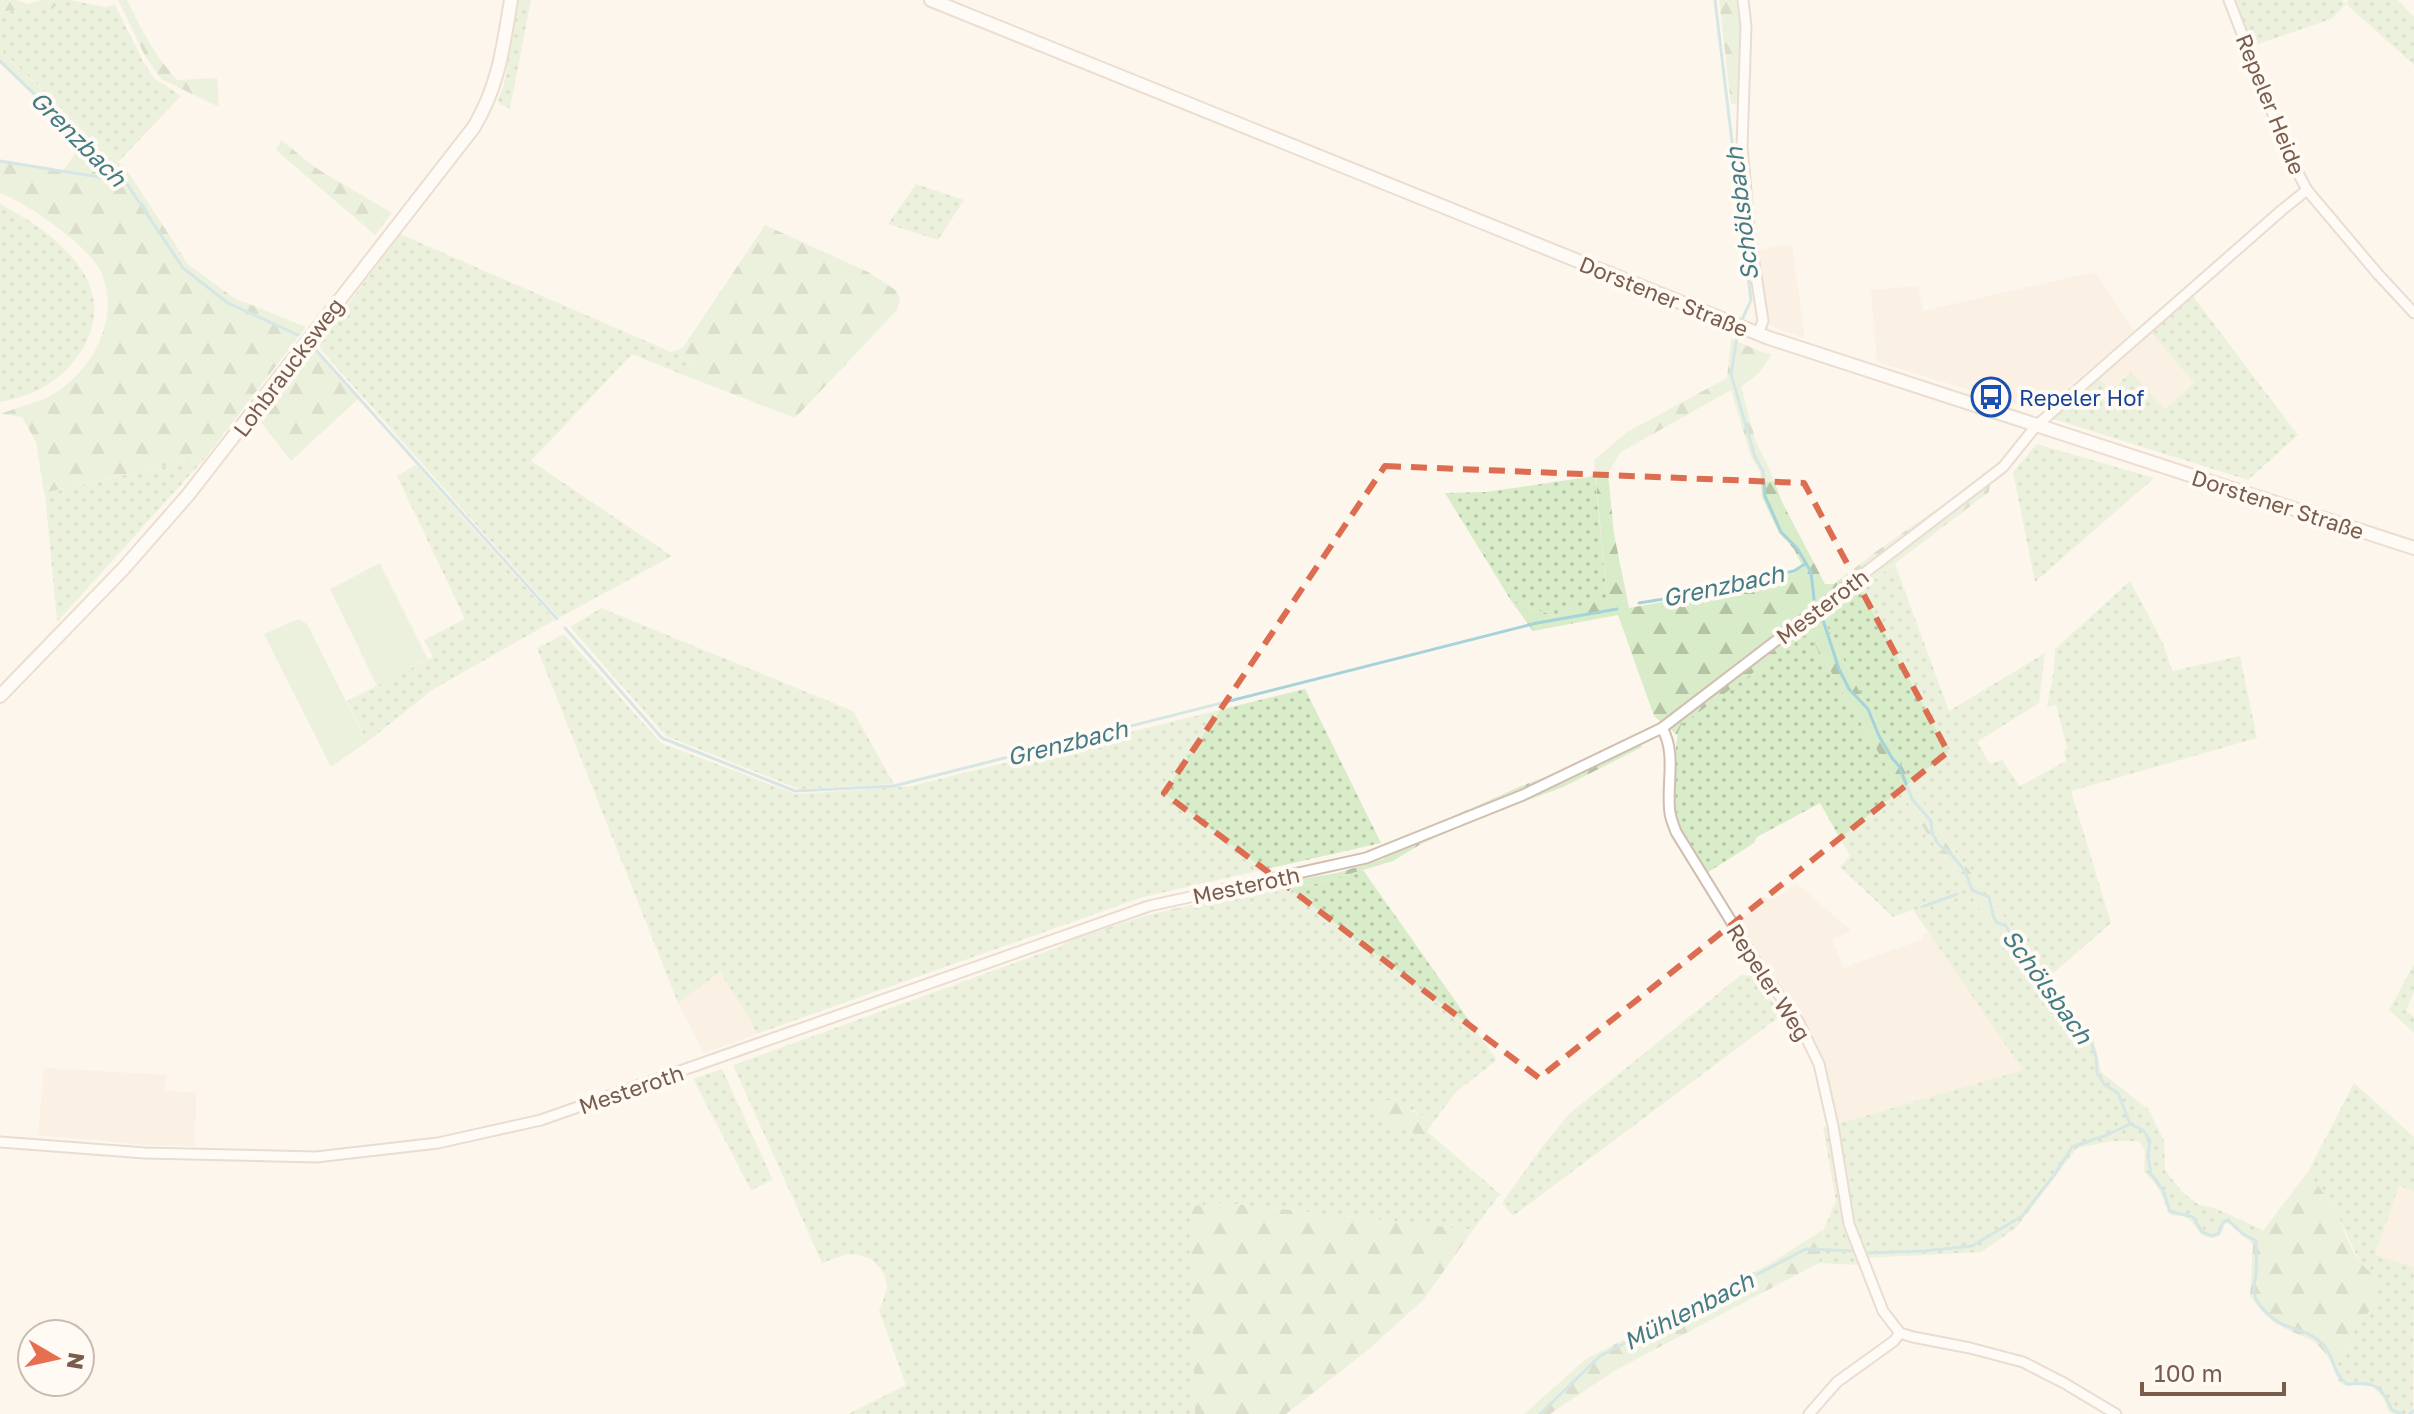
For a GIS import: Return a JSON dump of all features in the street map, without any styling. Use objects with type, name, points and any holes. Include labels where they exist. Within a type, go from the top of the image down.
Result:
[{"type":"main road","name":"Lohbraucksweg","points":[[0,696],[124,568],[188,495],[474,127],[489,102],[499,70],[511,0]]},
{"type":"main road","name":"Dorstener Straße","points":[[931,0],[1752,332],[2414,548]]},
{"type":"street","points":[[1743,0],[1746,26],[1742,147],[1750,236],[1763,321],[1752,332]]},
{"type":"street","name":"Repeler Heide","points":[[2229,0],[2274,117],[2307,190],[2414,313]]},
{"type":"street","name":"Mesteroth","points":[[0,1142],[145,1153],[316,1157],[438,1143],[541,1120],[1149,906],[1366,858],[1523,795],[1662,728],[2003,467],[2036,426],[2307,190]]},
{"type":"street","name":"Repeler Weg","points":[[1662,728],[1670,750],[1670,813],[1676,832],[1763,973],[1798,1021],[1819,1064],[1849,1224],[1883,1311],[1900,1333]]},
{"type":"street","points":[[1809,1414],[1837,1382],[1894,1341],[1900,1333],[2023,1362],[2116,1414]]},
{"type":"highlighted area","points":[[1385,466],[1804,483],[1948,752],[1539,1078],[1164,793]]},
{"type":"shaded area","points":[[1792,244],[1804,338],[1768,325],[1757,250]]},
{"type":"shaded area","points":[[2095,272],[2134,331],[2040,411],[1877,362],[1871,290],[1918,286],[1923,311]]},
{"type":"shaded area","points":[[2150,331],[2194,383],[2165,409],[2132,373],[2111,391],[2098,377]]},
{"type":"shaded area","points":[[1797,883],[1851,931],[1832,939],[1843,968],[1923,939],[1922,935],[1928,932],[2024,1070],[1837,1124],[1822,1062],[1799,1014],[1762,964],[1739,924],[1761,897],[1775,899]]},
{"type":"shaded area","points":[[720,972],[756,1034],[704,1053],[678,1003]]},
{"type":"shaded area","points":[[44,1068],[166,1075],[164,1091],[196,1092],[195,1146],[38,1135]]},
{"type":"shaded area","points":[[2399,1184],[2414,1192],[2414,1269],[2375,1256]]},
{"type":"green space","points":[[0,0],[28,4],[43,0],[70,0],[51,9],[4,11],[0,15]]},
{"type":"green space","points":[[70,0],[105,7],[115,5],[155,79],[181,96],[118,162],[0,49],[0,15],[4,11],[51,9]]},
{"type":"green space","points":[[118,0],[127,0],[149,42],[177,80],[217,78],[219,107],[161,79],[145,56]]},
{"type":"green space","points":[[518,0],[531,0],[510,108],[501,105],[498,100],[504,84]]},
{"type":"green space","points":[[1719,0],[1737,0],[1740,26],[1737,103],[1731,104]]},
{"type":"green space","points":[[2232,0],[2342,0],[2346,4],[2331,19],[2250,47]]},
{"type":"green space","points":[[2349,0],[2398,0],[2414,17],[2414,65],[2346,4]]},
{"type":"green space","points":[[0,49],[129,173],[188,264],[234,298],[306,327],[206,457],[44,493],[36,442],[22,417],[0,414],[46,398],[73,379],[93,354],[108,309],[103,277],[87,253],[59,228],[0,193],[0,162],[62,172],[83,142],[0,64]]},
{"type":"green space","points":[[281,140],[316,168],[392,213],[375,235],[276,150]]},
{"type":"green space","points":[[916,184],[964,200],[938,240],[888,224]]},
{"type":"green space","points":[[0,204],[44,231],[64,248],[91,288],[94,311],[89,335],[67,369],[41,388],[0,402]]},
{"type":"green space","points":[[765,225],[868,272],[897,291],[900,301],[897,310],[795,418],[686,376],[692,362],[678,355]]},
{"type":"green space","points":[[400,234],[671,352],[682,348],[679,356],[692,362],[686,376],[632,354],[531,461],[672,556],[559,618],[322,351],[319,345],[322,339]]},
{"type":"green space","points":[[2192,295],[2298,435],[2248,480],[2053,419],[2098,377],[2111,391],[2131,372],[2165,409],[2194,383],[2150,331]]},
{"type":"green space","points":[[1731,339],[1772,354],[1760,372],[1741,387],[1756,442],[1782,502],[1825,584],[1834,584],[1955,496],[1990,484],[1989,492],[1832,611],[1827,626],[1862,697],[1939,830],[2077,1015],[2066,1031],[1920,823],[1808,633],[1681,725],[1677,735],[1654,716],[1618,615],[1533,631],[1512,602],[1555,616],[1607,598],[1594,460],[1627,432],[1727,378]],"holes":[[[1731,390],[1751,457],[1760,472],[1762,497],[1779,533],[1794,549],[1803,567],[1794,573],[1629,608],[1614,534],[1608,473],[1621,452]]]},
{"type":"green space","points":[[314,350],[358,399],[291,461],[260,421]]},
{"type":"green space","points":[[2037,444],[2154,478],[2035,582],[2013,472]]},
{"type":"green space","points":[[206,457],[57,622],[45,493]]},
{"type":"green space","points":[[416,465],[555,620],[432,690],[367,742],[347,701],[433,657],[424,640],[465,619],[397,476]]},
{"type":"green space","points":[[1595,476],[1607,599],[1555,616],[1512,602],[1445,493],[1486,492]]},
{"type":"green space","points":[[380,563],[428,659],[377,686],[330,589]]},
{"type":"green space","points":[[1895,564],[1949,711],[2045,653],[2039,703],[1977,742],[1990,764],[2002,760],[2020,786],[2066,761],[2064,752],[2067,748],[2056,705],[2047,707],[2055,649],[2130,581],[2163,643],[2172,671],[2240,656],[2257,738],[2071,791],[2111,923],[2049,977],[1939,830],[1862,697],[1827,626],[1832,611]]},
{"type":"green space","points":[[601,608],[853,711],[894,784],[799,789],[666,736],[570,627]]},
{"type":"green space","points":[[298,619],[307,624],[367,742],[331,767],[264,634]]},
{"type":"green space","points":[[1808,633],[1920,823],[2065,1030],[2077,1015],[2092,1032],[2101,1072],[2148,1109],[2164,1141],[2165,1170],[2182,1192],[2199,1205],[2215,1208],[2263,1230],[2253,1244],[2228,1223],[2220,1236],[2211,1238],[2200,1233],[2188,1219],[2168,1213],[2159,1190],[2144,1172],[2145,1151],[2139,1141],[2113,1141],[2077,1148],[2016,1228],[1981,1252],[1866,1258],[1858,1265],[1819,1263],[1824,1229],[1836,1201],[1823,1127],[1829,1126],[1852,1249],[1863,1249],[1853,1220],[1837,1124],[2023,1070],[1913,910],[1893,917],[1840,867],[1850,856],[1820,803],[1757,837],[1754,843],[1707,873],[1681,830],[1674,778],[1680,725]]},
{"type":"green space","points":[[564,634],[661,743],[796,794],[911,786],[1305,689],[1381,843],[1143,897],[756,1034],[720,972],[678,1003],[537,648]]},
{"type":"green space","points":[[1636,734],[1642,747],[1563,787],[1421,844],[1393,861],[1319,883],[1144,916],[1337,873],[1383,859],[1416,833],[1519,787],[1616,750]]},
{"type":"green space","points":[[1363,870],[1497,1060],[1455,1093],[1432,1124],[1413,1110],[1377,1117],[1421,1137],[1431,1135],[1500,1194],[1473,1230],[1227,1203],[1190,1206],[1195,1414],[848,1414],[906,1385],[879,1311],[887,1289],[885,1276],[871,1259],[859,1255],[847,1254],[822,1263],[733,1065],[1144,916],[1319,883]]},
{"type":"green space","points":[[1144,916],[1057,949],[1066,942]]},
{"type":"green space","points":[[2414,964],[2414,992],[2406,1010],[2414,1017],[2414,1033],[2389,1010]]},
{"type":"green space","points":[[1741,975],[1751,976],[1783,1014],[1513,1216],[1502,1203],[1569,1114]]},
{"type":"green space","points":[[722,1069],[773,1180],[751,1190],[693,1079]]},
{"type":"green space","points":[[2354,1083],[2414,1137],[2414,1192],[2399,1185],[2375,1255],[2414,1269],[2413,1414],[2393,1414],[2372,1386],[2341,1384],[2330,1361],[2345,1356],[2357,1323],[2371,1310],[2362,1266],[2333,1206],[2309,1170]]},
{"type":"green space","points":[[1380,1098],[1408,1108],[1432,1124],[1427,1132],[1431,1135],[1421,1137],[1377,1117],[1373,1106]]},
{"type":"green space","points":[[2309,1170],[2334,1208],[2354,1253],[2374,1275],[2375,1294],[2371,1310],[2357,1323],[2345,1356],[2330,1361],[2319,1346],[2285,1329],[2259,1308],[2250,1296],[2253,1244]]},
{"type":"green space","points":[[1227,1203],[1473,1230],[1423,1300],[1368,1350],[1286,1414],[1195,1414],[1189,1206]]},
{"type":"green space","points":[[1824,1229],[1819,1263],[1616,1370],[1550,1414],[1524,1414],[1586,1359],[1769,1264]]},
{"type":"waterway","name":"Schölsbach","points":[[1715,0],[1751,300],[1740,324]]},
{"type":"waterway","name":"Grenzbach","points":[[0,61],[125,181],[183,268],[228,303],[298,335]]},
{"type":"waterway","points":[[0,161],[123,181]]},
{"type":"waterway","name":"Schölsbach","points":[[1738,331],[1731,374],[1755,457],[1763,471],[1765,496],[1781,532],[1797,548],[1811,572],[1814,599]]},
{"type":"waterway","name":"Grenzbach","points":[[315,349],[557,619]]},
{"type":"waterway","name":"Grenzbach","points":[[1639,603],[1794,571],[1805,564]]},
{"type":"waterway","name":"Grenzbach","points":[[565,628],[662,738],[795,791],[894,786],[1537,623],[1617,609]]},
{"type":"waterway","name":"Schölsbach","points":[[1823,620],[1849,689],[1868,709],[1879,736],[1899,766],[1912,799],[1931,821],[1932,833],[1939,845],[1965,871],[1972,890],[1989,897],[1997,923],[2005,925],[2017,949],[2026,949],[2042,985],[2064,1003],[2070,1016],[2091,1042],[2097,1073],[2105,1085],[2118,1093],[2130,1124],[2143,1130],[2150,1140],[2148,1156],[2151,1174],[2163,1190],[2170,1211],[2193,1217],[2202,1232],[2212,1236],[2219,1233],[2223,1222],[2228,1220],[2256,1241],[2254,1290],[2261,1306],[2278,1322],[2322,1343],[2338,1374],[2347,1384],[2376,1386],[2392,1410],[2402,1414]]},
{"type":"waterway","points":[[1922,907],[1957,894]]},
{"type":"waterway","name":"Mühlenbach","points":[[1868,1253],[1972,1246],[2022,1216],[2072,1147],[2130,1124]]},
{"type":"waterway","name":"Mühlenbach","points":[[1540,1414],[1600,1356],[1806,1249],[1856,1251]]},
{"type":"waterway","points":[[2410,1414],[2414,1411]]},
{"type":"place","name":"Repeler Hof","points":[[1991,397]]}]
